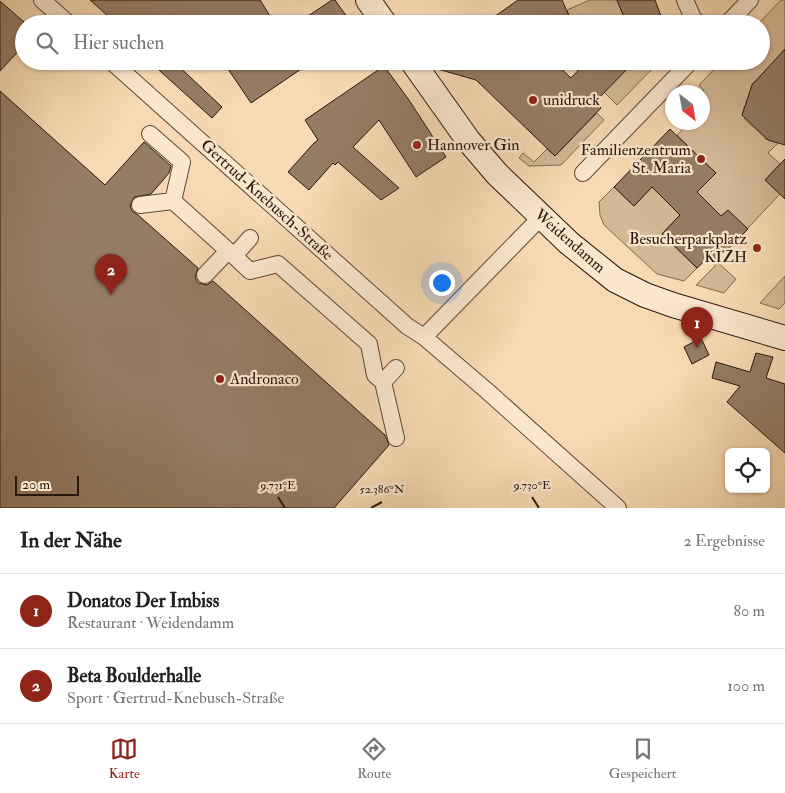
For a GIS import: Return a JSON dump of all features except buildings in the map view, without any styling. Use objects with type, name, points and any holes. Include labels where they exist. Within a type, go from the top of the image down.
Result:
[{"type":"main road","points":[[368,0],[379,15]]},
{"type":"main road","name":"Weidendamm","points":[[418,70],[468,140],[497,174],[569,243],[615,280],[645,295],[673,305],[785,338]]},
{"type":"street","points":[[42,0],[59,15]]},
{"type":"street","points":[[685,0],[692,15]]},
{"type":"street","points":[[736,15],[750,0]]},
{"type":"street","name":"Gertrud-Knebusch-Straße","points":[[121,70],[407,326],[424,337],[618,508]]},
{"type":"street","points":[[584,173],[682,70]]},
{"type":"street","points":[[150,134],[182,162],[173,201]]},
{"type":"street","points":[[140,205],[173,201],[250,271],[278,264],[369,344],[375,375],[383,382],[396,438]]},
{"type":"street","points":[[424,337],[541,217]]},
{"type":"street","points":[[205,275],[255,233]]},
{"type":"street","points":[[383,382],[401,363]]},
{"type":"shaded area","points":[[590,0],[617,0],[623,15],[569,15],[567,10]]},
{"type":"shaded area","points":[[781,0],[785,0],[785,51],[770,66],[770,15],[767,15]]},
{"type":"shaded area","points":[[626,70],[651,70],[617,105],[604,92]]},
{"type":"shaded area","points":[[713,70],[766,70],[752,84],[750,91],[755,96],[744,107],[745,120],[765,139],[781,140],[768,153],[780,164],[765,180],[780,194],[747,229],[721,216],[697,192],[715,173],[677,135],[682,130],[710,130],[710,85],[699,85]]},
{"type":"shaded area","points":[[597,113],[604,120],[561,165],[529,166],[519,158],[523,153],[534,162],[547,149],[555,156]]},
{"type":"shaded area","points":[[614,187],[634,206],[652,187],[680,215],[662,234],[697,268],[684,281],[657,274],[604,225],[600,215],[599,202]]},
{"type":"shaded area","points":[[716,261],[736,279],[724,293],[696,285],[715,266]]},
{"type":"shaded area","points":[[785,276],[785,303],[779,309],[760,303]]},
{"type":"place","name":"unidruck","points":[[533,100]]},
{"type":"place","name":"Hannover Gin","points":[[417,145]]},
{"type":"place","name":"Familienzentrum St. Maria","points":[[701,159]]},
{"type":"place","name":"Besucherparkplatz KIZH","points":[[757,248]]},
{"type":"place","name":"Beta Boulderhalle","points":[[111,295]]},
{"type":"place","name":"Donatos Der Imbiss","points":[[697,348]]},
{"type":"place","name":"Andronaco","points":[[220,379]]}]
